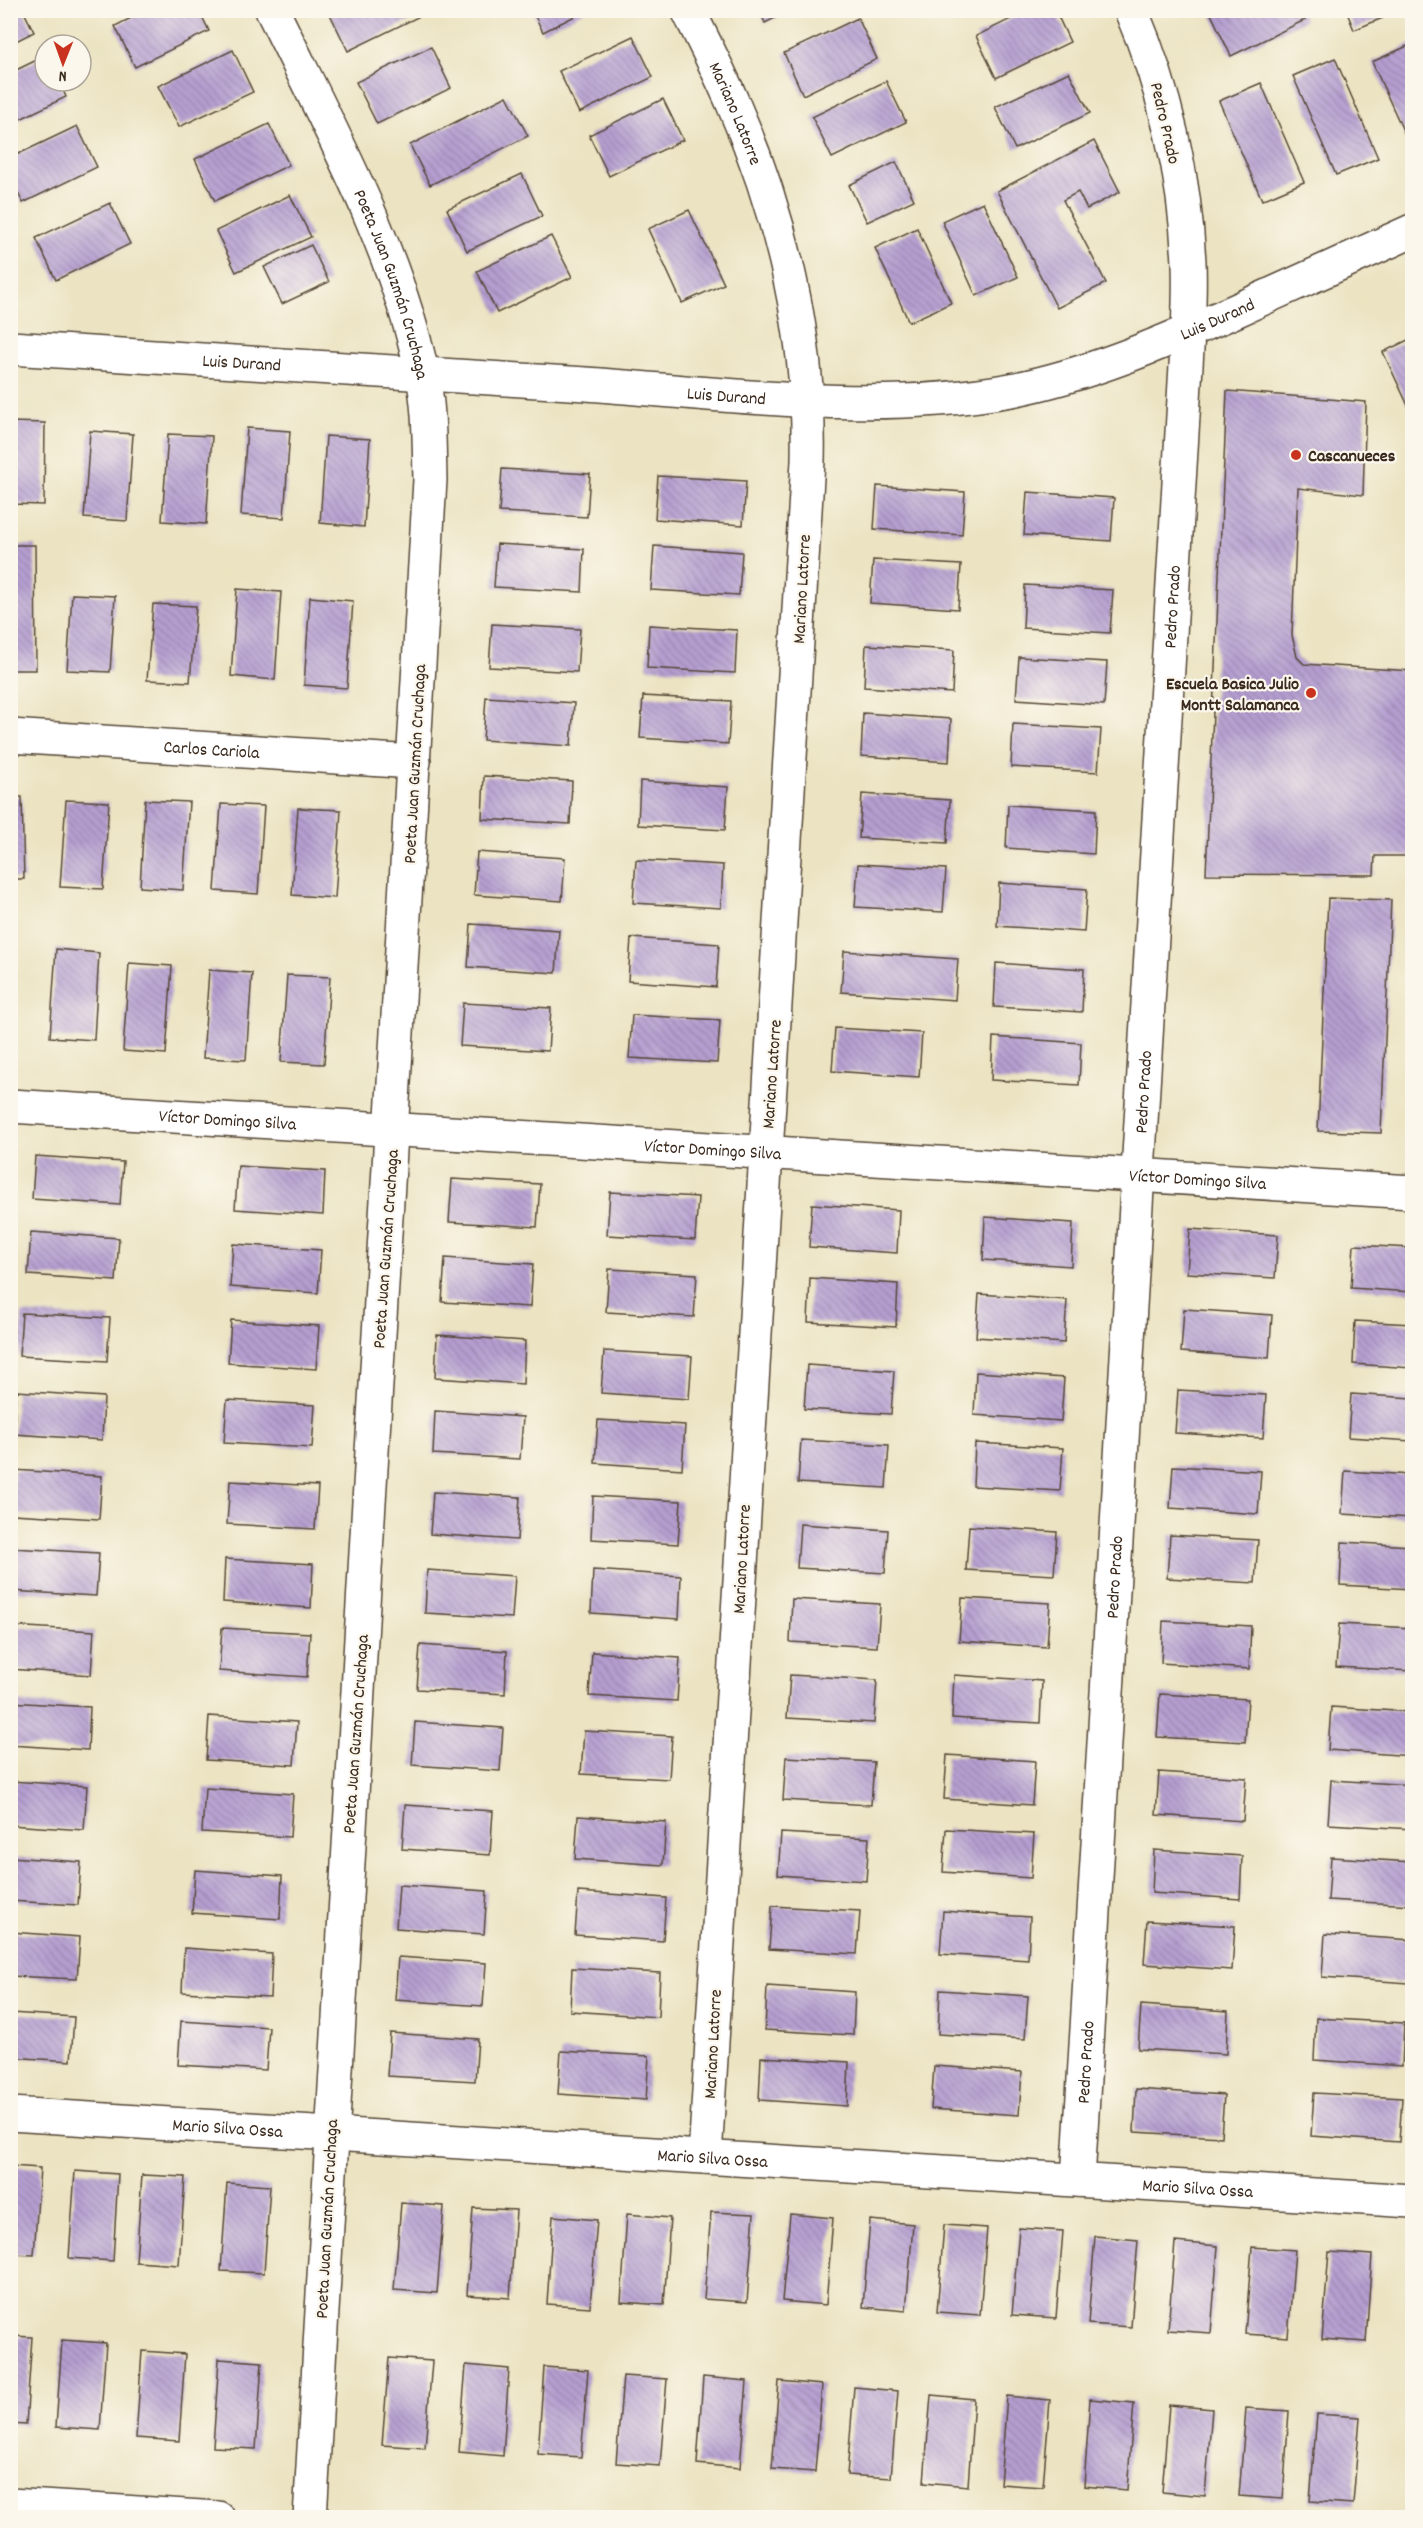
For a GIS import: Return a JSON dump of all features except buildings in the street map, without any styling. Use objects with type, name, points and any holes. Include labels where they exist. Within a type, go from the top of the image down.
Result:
[{"type":"street","name":"Poeta Juan Guzmán Cruchaga","points":[[272,10],[358,187],[406,310],[422,373],[429,429],[430,480],[310,2517]]},
{"type":"street","name":"Mariano Latorre","points":[[688,10],[734,106],[762,179],[788,278],[808,399],[808,461],[705,2157]]},
{"type":"street","name":"Pedro Prado","points":[[1078,2180],[1136,1175],[1188,332],[1189,264],[1182,196],[1170,130],[1157,81],[1131,10]]},
{"type":"street","name":"Luis Durand","points":[[10,348],[808,399],[947,398],[1011,390],[1066,377],[1121,359],[1188,332],[1413,231]]},
{"type":"street","name":"Carlos Cariola","points":[[10,736],[414,762]]},
{"type":"street","name":"Víctor Domingo Silva","points":[[10,1106],[1413,1192]]},
{"type":"street","name":"Mario Silva Ossa","points":[[10,2115],[1413,2201]]},
{"type":"street","points":[[10,2505],[218,2517]]},
{"type":"place","name":"Cascanueces","points":[[1296,455]]},
{"type":"place","name":"Escuela Basica Julio Montt Salamanca","points":[[1311,693]]}]
